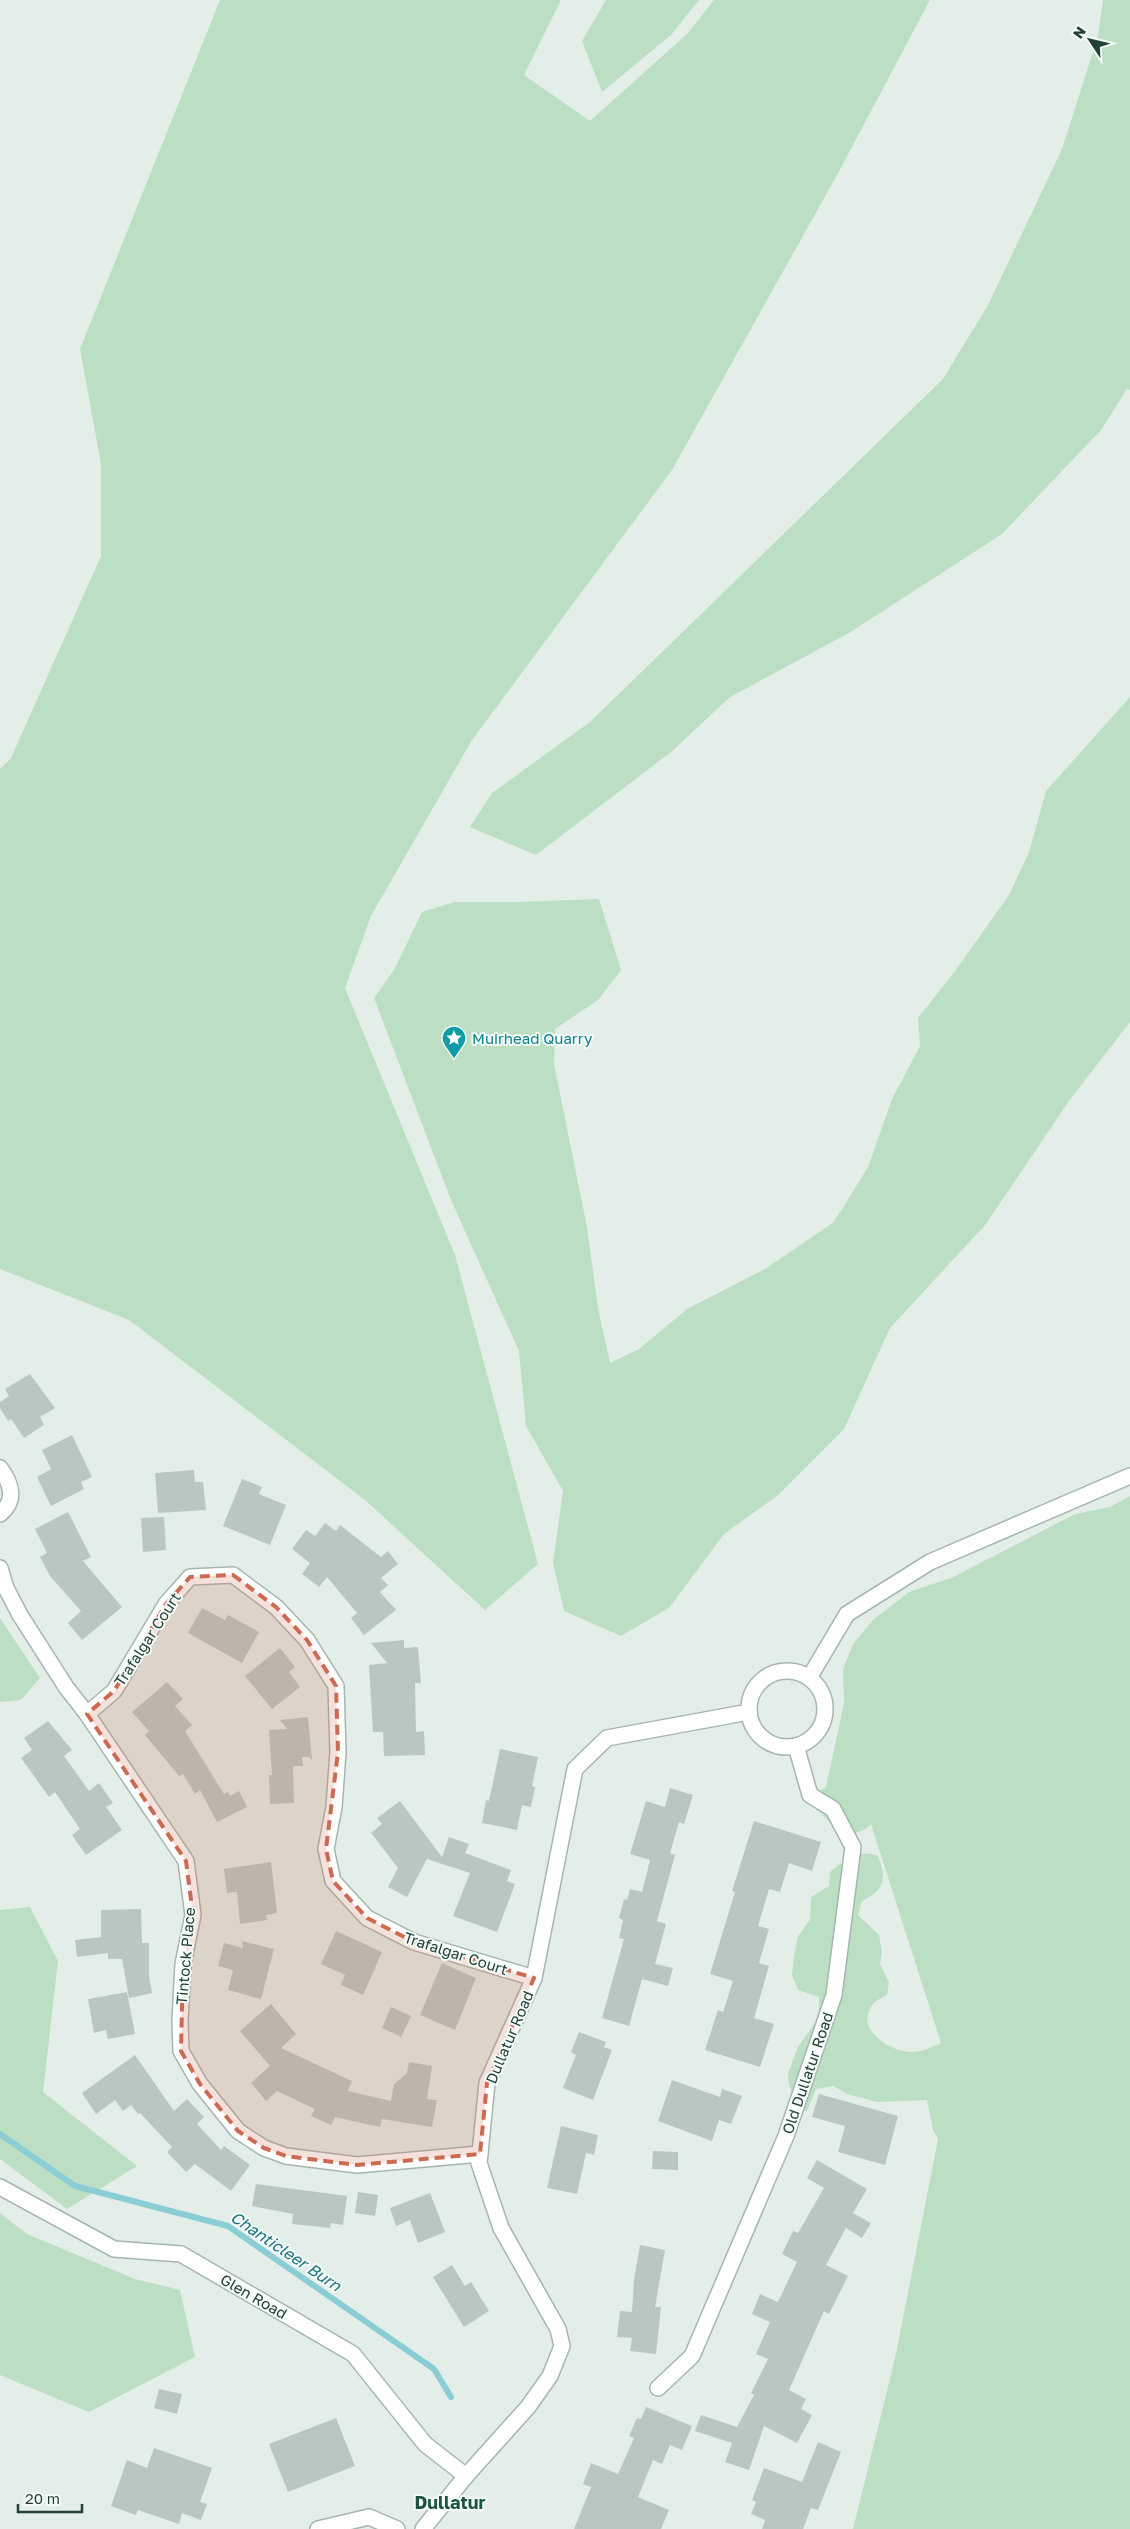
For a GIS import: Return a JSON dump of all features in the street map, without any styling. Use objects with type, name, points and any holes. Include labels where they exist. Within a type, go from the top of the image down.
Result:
[{"type":"street","points":[[0,1468],[10,1481],[10,1498],[0,1514]]},
{"type":"street","points":[[809,1678],[847,1614],[930,1562],[1130,1476]]},
{"type":"street","name":"Tintock Place","points":[[0,1568],[3,1590],[66,1687],[186,1861],[192,1915],[183,1964],[181,2051],[200,2084],[238,2130],[264,2148],[286,2156],[357,2165],[480,2154]]},
{"type":"street","name":"Trafalgar Court","points":[[86,1714],[114,1691],[166,1604],[190,1577],[233,1575],[276,1607],[307,1640],[336,1686],[338,1752],[334,1807],[326,1849],[333,1881],[367,1918],[414,1942],[534,1978]]},
{"type":"street","points":[[782,1671],[791,1671],[809,1678],[817,1685],[824,1701],[825,1713],[818,1731],[812,1738],[796,1746],[777,1746],[763,1739],[754,1728],[749,1712],[756,1688],[762,1680],[782,1671]]},
{"type":"street","name":"Dullatur Road","points":[[423,2529],[466,2476],[528,2406],[550,2376],[562,2346],[558,2329],[501,2228],[479,2164],[487,2083],[534,1978],[576,1770],[607,1738],[749,1712]]},
{"type":"street","name":"Old Dullatur Road","points":[[658,2388],[692,2356],[786,2136],[834,1995],[853,1847],[832,1809],[810,1795],[796,1746]]},
{"type":"street","name":"Glen Road","points":[[0,2186],[114,2249],[181,2254],[353,2354],[425,2444],[466,2476]]},
{"type":"street","points":[[318,2529],[369,2517],[397,2529]]},
{"type":"highlighted area","points":[[233,1575],[276,1607],[307,1640],[336,1686],[338,1752],[326,1849],[333,1881],[367,1918],[414,1942],[534,1978],[487,2083],[480,2154],[357,2165],[286,2156],[264,2148],[238,2131],[200,2084],[181,2051],[183,1964],[193,1915],[186,1861],[87,1714],[114,1691],[166,1604],[190,1577]]},
{"type":"green space","points":[[220,0],[561,0],[524,75],[590,121],[687,34],[714,0],[930,0],[837,175],[672,470],[472,740],[371,916],[345,988],[455,1255],[538,1564],[485,1610],[365,1500],[129,1320],[0,1269],[0,769],[11,758],[101,556],[101,464],[80,349]]},
{"type":"green space","points":[[606,0],[699,0],[671,35],[602,92],[582,41]]},
{"type":"green space","points":[[1103,0],[1130,0],[1130,390],[1127,389],[1101,430],[1002,534],[849,633],[730,697],[671,752],[536,855],[470,827],[492,793],[590,722],[943,379],[988,305],[1062,149],[1098,36]]},
{"type":"green space","points":[[1130,697],[1130,1022],[1069,1101],[986,1224],[890,1328],[844,1429],[777,1496],[724,1534],[669,1608],[621,1636],[564,1611],[553,1563],[563,1491],[526,1426],[519,1351],[451,1200],[374,998],[394,970],[422,912],[455,902],[599,899],[621,970],[598,1000],[555,1029],[554,1064],[587,1227],[598,1308],[610,1363],[639,1349],[687,1309],[765,1269],[834,1222],[868,1167],[892,1099],[920,1046],[918,1018],[955,971],[1009,895],[1029,852],[1046,791]]},
{"type":"green space","points":[[1130,1496],[1130,2529],[853,2529],[896,2354],[938,2139],[933,2130],[927,2100],[877,2102],[847,2094],[833,2086],[816,2089],[807,2111],[799,2112],[789,2085],[788,2073],[798,2047],[819,2017],[819,1997],[798,1990],[792,1975],[798,1936],[810,1920],[811,1897],[829,1886],[830,1872],[852,1856],[864,1853],[878,1856],[883,1871],[880,1888],[862,1901],[858,1915],[879,1935],[882,1952],[880,1964],[889,1982],[887,1995],[874,2003],[868,2012],[867,2021],[870,2029],[884,2043],[902,2051],[919,2051],[941,2043],[871,1824],[855,1833],[847,1832],[824,1817],[813,1802],[818,1792],[826,1787],[844,1703],[843,1669],[853,1644],[873,1620],[909,1592],[951,1578],[1075,1514],[1110,1507]]},
{"type":"green space","points":[[0,1618],[40,1678],[21,1700],[0,1702]]},
{"type":"green space","points":[[30,1907],[58,1961],[43,2092],[137,2166],[67,2209],[0,2159],[0,1910]]},
{"type":"green space","points":[[0,2213],[27,2234],[135,2279],[180,2290],[195,2357],[89,2412],[0,2375]]},
{"type":"building","points":[[30,1374],[55,1408],[40,1417],[44,1425],[24,1438],[11,1419],[8,1421],[0,1408],[0,1402],[9,1396],[5,1389]]},
{"type":"building","points":[[72,1435],[92,1477],[81,1482],[84,1489],[51,1506],[37,1477],[51,1469],[42,1450]]},
{"type":"building","points":[[194,1470],[195,1482],[203,1482],[206,1510],[158,1513],[155,1473]]},
{"type":"building","points":[[242,1479],[262,1487],[259,1494],[286,1505],[270,1545],[223,1526]]},
{"type":"building","points":[[68,1512],[91,1557],[83,1561],[122,1607],[82,1640],[68,1623],[81,1611],[50,1576],[40,1557],[47,1553],[35,1529]]},
{"type":"building","points":[[164,1517],[166,1550],[143,1552],[141,1518]]},
{"type":"building","points":[[325,1523],[336,1531],[340,1525],[381,1557],[388,1551],[398,1564],[381,1578],[388,1585],[380,1592],[396,1610],[364,1635],[351,1618],[357,1613],[327,1577],[319,1587],[302,1574],[310,1563],[292,1549],[306,1530],[315,1536]]},
{"type":"building","points":[[202,1608],[225,1620],[228,1615],[259,1632],[242,1663],[188,1633]]},
{"type":"building","points":[[404,1640],[404,1648],[418,1647],[421,1683],[415,1683],[416,1732],[424,1731],[425,1755],[384,1756],[383,1732],[373,1732],[369,1665],[387,1663],[371,1643]]},
{"type":"building","points":[[280,1648],[295,1667],[289,1672],[300,1687],[272,1709],[245,1676]]},
{"type":"building","points":[[167,1682],[183,1699],[175,1706],[192,1725],[185,1731],[224,1794],[228,1792],[230,1796],[239,1791],[247,1807],[217,1822],[200,1790],[195,1794],[183,1774],[179,1776],[145,1735],[149,1731],[132,1712]]},
{"type":"building","points":[[308,1717],[312,1760],[309,1757],[302,1757],[303,1766],[293,1766],[294,1803],[270,1804],[269,1775],[272,1775],[269,1730],[287,1729],[280,1720]]},
{"type":"building","points":[[48,1721],[72,1750],[64,1756],[89,1791],[99,1783],[113,1803],[106,1807],[122,1830],[86,1855],[72,1835],[80,1829],[55,1792],[49,1797],[21,1758],[32,1750],[24,1738]]},
{"type":"building","points":[[500,1749],[538,1757],[532,1786],[535,1787],[531,1807],[522,1805],[517,1830],[482,1823],[486,1800],[489,1801]]},
{"type":"building","points":[[670,1788],[693,1795],[684,1824],[679,1822],[670,1853],[675,1855],[657,1921],[666,1924],[655,1964],[673,1968],[668,1986],[642,1979],[629,2026],[602,2018],[624,1939],[619,1938],[623,1920],[619,1918],[624,1899],[627,1900],[630,1889],[642,1892],[650,1860],[630,1854],[646,1801],[665,1807]]},
{"type":"building","points":[[400,1801],[442,1857],[449,1837],[469,1844],[465,1853],[511,1870],[507,1881],[515,1884],[497,1932],[453,1916],[470,1873],[427,1859],[407,1897],[388,1887],[398,1868],[371,1833],[382,1824],[377,1818]]},
{"type":"building","points":[[754,1821],[821,1842],[812,1871],[789,1863],[780,1892],[769,1889],[758,1926],[769,1929],[759,1963],[769,1966],[754,2018],[774,2024],[760,2067],[705,2050],[718,2010],[723,2012],[733,1981],[710,1974],[735,1892],[732,1891]]},
{"type":"building","points":[[271,1862],[277,1913],[266,1915],[267,1920],[240,1924],[237,1892],[227,1893],[224,1869]]},
{"type":"building","points":[[141,1909],[142,1943],[149,1943],[149,1976],[152,1993],[129,1998],[122,1959],[108,1959],[108,1953],[77,1957],[75,1940],[101,1937],[101,1910]]},
{"type":"building","points":[[336,1931],[382,1952],[363,1995],[341,1985],[345,1975],[321,1964]]},
{"type":"building","points":[[242,1941],[274,1949],[261,1999],[228,1990],[233,1970],[218,1966],[224,1943],[243,1948]]},
{"type":"building","points":[[442,1963],[476,1978],[455,2030],[420,2015]]},
{"type":"building","points":[[127,1992],[135,2034],[108,2039],[106,2030],[94,2033],[88,1999]]},
{"type":"building","points":[[271,2004],[296,2034],[281,2048],[352,2081],[348,2091],[391,2101],[394,2084],[407,2073],[409,2062],[432,2066],[427,2099],[437,2100],[432,2127],[382,2119],[380,2127],[335,2117],[331,2125],[311,2116],[315,2109],[277,2091],[266,2101],[251,2083],[270,2066],[240,2031]]},
{"type":"building","points":[[391,2007],[411,2016],[401,2037],[382,2028]]},
{"type":"building","points":[[579,2032],[606,2042],[604,2047],[612,2050],[593,2100],[563,2088],[576,2055],[571,2052]]},
{"type":"building","points":[[135,2055],[174,2111],[187,2099],[204,2117],[197,2124],[221,2150],[224,2146],[250,2165],[231,2191],[195,2164],[186,2172],[167,2152],[172,2147],[131,2105],[123,2111],[115,2100],[96,2114],[82,2093]]},
{"type":"building","points":[[672,2080],[720,2097],[722,2089],[742,2096],[731,2124],[719,2120],[712,2141],[658,2121]]},
{"type":"building","points":[[819,2094],[898,2116],[885,2165],[838,2152],[845,2126],[812,2117]]},
{"type":"building","points":[[561,2126],[598,2135],[594,2155],[586,2153],[577,2194],[547,2188]]},
{"type":"building","points":[[653,2151],[678,2152],[678,2170],[652,2169]]},
{"type":"building","points":[[817,2160],[867,2189],[853,2213],[871,2223],[862,2238],[846,2228],[826,2265],[848,2276],[829,2314],[824,2311],[789,2390],[806,2399],[801,2409],[812,2415],[797,2443],[764,2426],[749,2470],[725,2462],[732,2443],[695,2431],[701,2415],[737,2427],[754,2395],[751,2393],[768,2359],[756,2354],[770,2322],[752,2314],[760,2294],[778,2302],[797,2262],[782,2254],[793,2231],[798,2233],[824,2188],[807,2178]]},
{"type":"building","points":[[256,2184],[347,2196],[343,2225],[331,2223],[330,2228],[292,2224],[293,2214],[252,2206]]},
{"type":"building","points":[[358,2192],[378,2195],[375,2216],[355,2213]]},
{"type":"building","points":[[430,2193],[445,2232],[418,2243],[410,2220],[396,2226],[390,2208]]},
{"type":"building","points":[[640,2245],[665,2250],[655,2307],[661,2307],[656,2354],[630,2351],[632,2338],[617,2337],[620,2311],[632,2312],[634,2280]]},
{"type":"building","points":[[452,2265],[465,2286],[471,2282],[489,2311],[464,2327],[433,2277]]},
{"type":"building","points":[[159,2389],[182,2394],[177,2414],[154,2408]]},
{"type":"building","points":[[646,2407],[692,2426],[682,2450],[670,2445],[662,2464],[653,2460],[638,2497],[669,2510],[661,2529],[574,2529],[591,2487],[583,2484],[591,2463],[618,2474],[634,2438],[629,2436],[637,2418],[641,2419]]},
{"type":"building","points":[[336,2418],[355,2466],[288,2492],[269,2444]]},
{"type":"building","points":[[818,2442],[841,2452],[818,2510],[811,2508],[803,2529],[762,2529],[765,2520],[751,2514],[756,2502],[752,2500],[764,2468],[802,2482]]},
{"type":"building","points":[[154,2448],[212,2468],[200,2502],[207,2504],[201,2520],[182,2513],[179,2524],[138,2510],[136,2515],[111,2506],[127,2460],[147,2468]]},
{"type":"waterway","name":"Chanticleer Burn","points":[[0,2134],[75,2186],[228,2226],[434,2369],[451,2397]]},
{"type":"place","name":"Muirhead Quarry","points":[[454,1059]]},
{"type":"district","name":"Dullatur","points":[[450,2502]]}]
